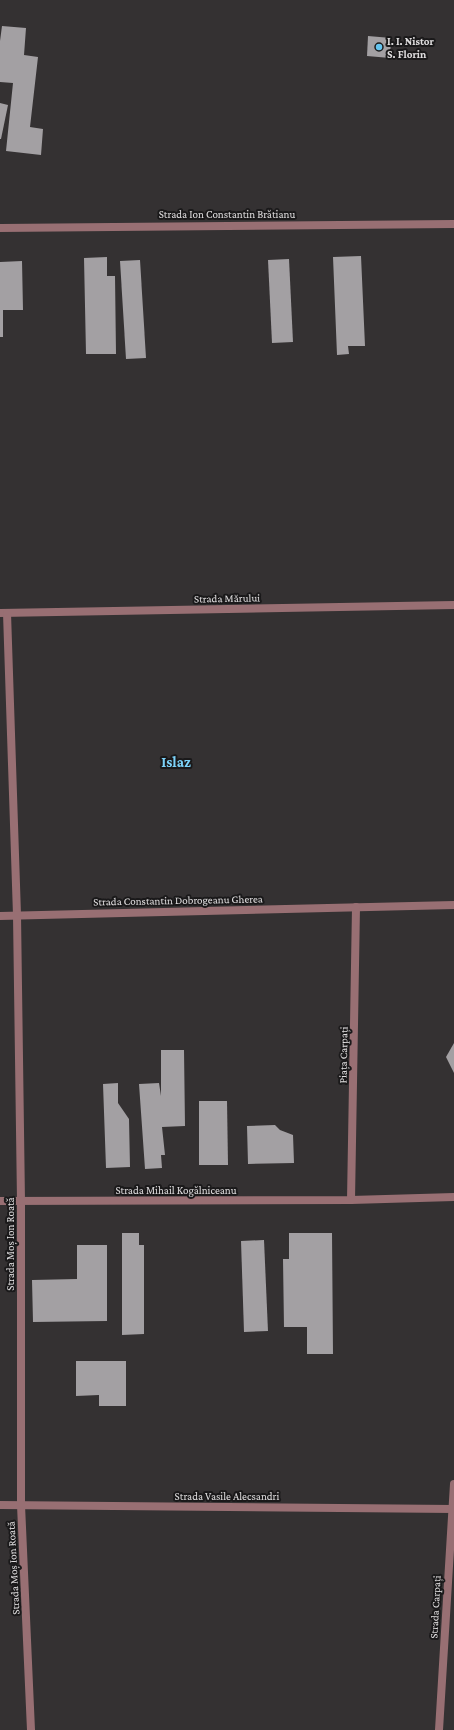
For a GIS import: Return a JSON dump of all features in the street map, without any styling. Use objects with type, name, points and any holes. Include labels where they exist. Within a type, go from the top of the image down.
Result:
[{"type":"street","name":"Strada Ion Constantin Brătianu","points":[[0,228],[454,224]]},
{"type":"street","name":"Strada Mărului","points":[[4,613],[454,605]]},
{"type":"street","name":"Strada Moș Ion Roată","points":[[4,613],[17,915],[21,1201],[21,1505],[31,1730]]},
{"type":"street","points":[[356,907],[454,905]]},
{"type":"street","name":"Strada Constantin Dobrogeanu Gherea","points":[[0,916],[356,907]]},
{"type":"street","name":"Piața Carpați","points":[[352,1200],[356,907]]},
{"type":"street","points":[[352,1200],[454,1197]]},
{"type":"street","name":"Strada Mihail Kogălniceanu","points":[[0,1201],[352,1200]]},
{"type":"street","name":"Strada Carpați","points":[[439,1730],[454,1484]]},
{"type":"street","name":"Strada Vasile Alecsandri","points":[[0,1505],[453,1508]]},
{"type":"building","points":[[2,26],[26,28],[24,55],[38,57],[30,127],[43,129],[41,155],[6,151],[13,83],[0,82],[0,41]]},
{"type":"building","name":"I. I. Nistor S. Florin","points":[[368,36],[391,38],[390,58],[367,56]]},
{"type":"building","points":[[0,103],[8,105],[1,139],[0,139]]},
{"type":"building","points":[[361,256],[365,346],[348,346],[349,354],[337,355],[333,257]]},
{"type":"building","points":[[107,257],[107,276],[115,276],[116,354],[86,354],[84,258]]},
{"type":"building","points":[[289,259],[293,342],[272,343],[268,260]]},
{"type":"building","points":[[140,260],[146,358],[126,359],[120,261]]},
{"type":"building","points":[[22,261],[23,310],[3,310],[3,337],[0,337],[0,262]]},
{"type":"building","points":[[454,1043],[454,1073],[446,1057]]},
{"type":"building","points":[[161,1050],[184,1050],[185,1126],[162,1127],[165,1155],[161,1155],[162,1168],[145,1169],[139,1084],[159,1083],[161,1096]]},
{"type":"building","points":[[118,1083],[118,1103],[129,1119],[130,1167],[106,1168],[103,1084]]},
{"type":"building","points":[[199,1101],[227,1101],[228,1165],[199,1165]]},
{"type":"building","points":[[275,1125],[280,1130],[293,1135],[294,1163],[248,1164],[247,1126]]},
{"type":"building","points":[[122,1233],[139,1233],[139,1245],[144,1245],[144,1334],[122,1335]]},
{"type":"building","points":[[289,1233],[332,1233],[333,1354],[307,1354],[307,1327],[284,1327],[283,1259],[289,1259]]},
{"type":"building","points":[[264,1240],[268,1331],[244,1332],[241,1241]]},
{"type":"building","points":[[77,1245],[107,1245],[107,1321],[33,1322],[32,1280],[77,1279]]},
{"type":"building","points":[[76,1361],[126,1361],[126,1406],[99,1406],[99,1395],[76,1396]]},
{"type":"place","name":"I. I. Nistor S. Florin","points":[[379,47]]},
{"type":"district","name":"Islaz","points":[[176,762]]}]
